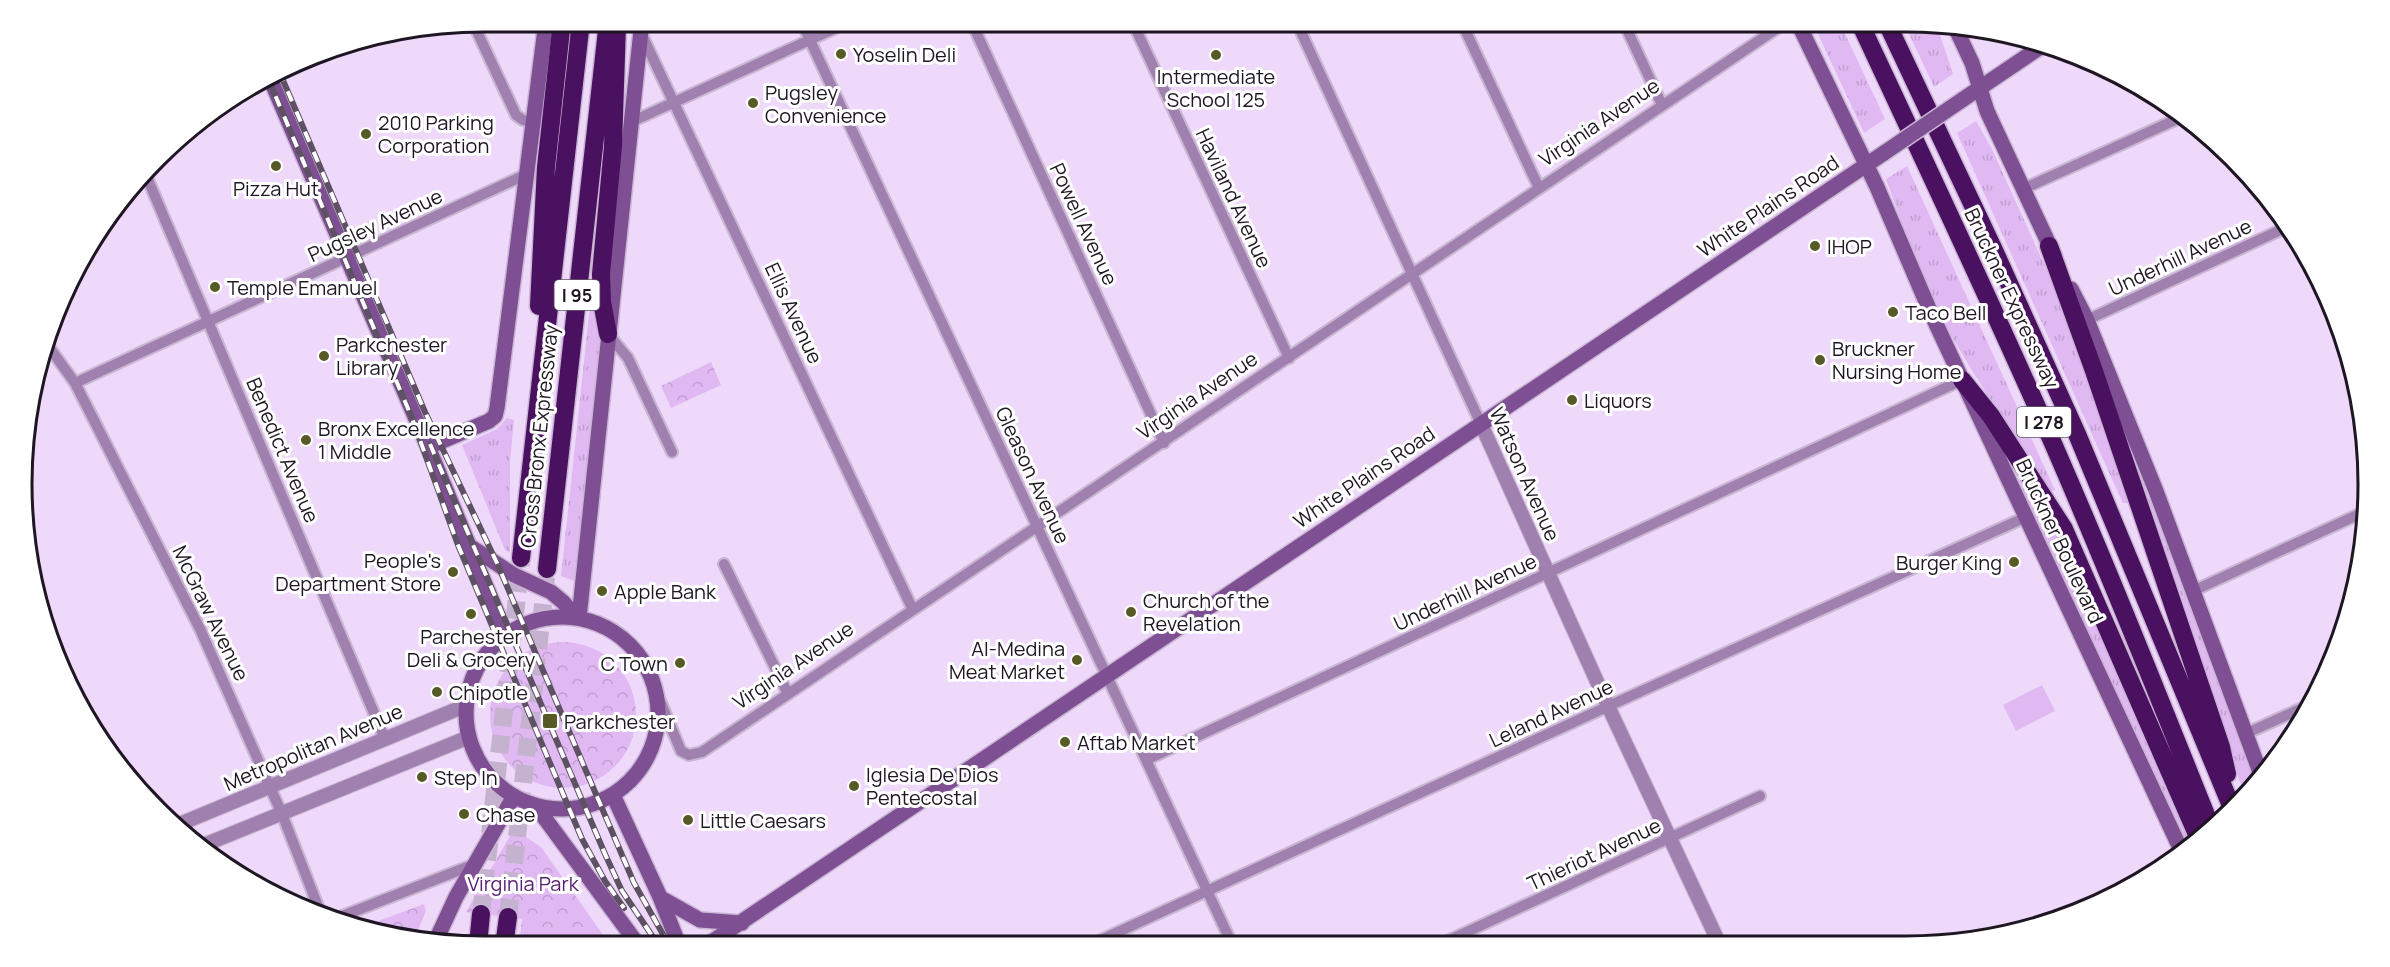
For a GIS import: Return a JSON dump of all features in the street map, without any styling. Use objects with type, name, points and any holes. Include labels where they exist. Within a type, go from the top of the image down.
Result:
[{"type":"highway","points":[[531,474],[545,174],[561,32]]},
{"type":"highway","name":"Cross Bronx Expressway","points":[[521,558],[580,32]]},
{"type":"highway","name":"Cross Bronx Expressway","points":[[546,570],[607,32]]},
{"type":"highway","points":[[608,334],[602,302],[601,274],[613,146],[617,32]]},
{"type":"highway","name":"Bruckner Expressway","points":[[1864,32],[2053,442],[2208,820]]},
{"type":"highway","name":"Bruckner Expressway","points":[[1891,32],[2072,424],[2229,800]]},
{"type":"highway","points":[[2049,246],[2094,371],[2221,747],[2233,796]]},
{"type":"highway","points":[[1962,380],[1991,416],[2064,530],[2195,831]]},
{"type":"highway","points":[[479,936],[481,914]]},
{"type":"highway","points":[[505,936],[507,917]]},
{"type":"main road","points":[[428,447],[489,421],[495,416],[545,32]]},
{"type":"main road","points":[[578,618],[640,32]]},
{"type":"main road","name":"Bruckner Boulevard","points":[[1802,32],[1866,165],[1962,380],[2178,845]]},
{"type":"main road","points":[[1959,34],[1972,63],[1987,111],[2086,320],[2193,591],[2258,767]]},
{"type":"main road","name":"White Plains Road","points":[[721,936],[2035,50]]},
{"type":"main road","points":[[272,84],[428,447],[506,635]]},
{"type":"main road","points":[[469,545],[514,575],[551,592],[578,618]]},
{"type":"main road","points":[[556,617],[578,618],[605,627],[627,642],[644,663],[655,689],[658,721],[652,746],[636,775],[613,795],[594,804],[558,809],[535,805],[514,796],[486,771],[476,755],[470,737],[466,705],[470,686],[478,667],[488,652],[506,635],[537,620],[556,617]]},
{"type":"main road","points":[[613,795],[675,936]]},
{"type":"main road","points":[[439,933],[475,864],[514,796]]},
{"type":"main road","points":[[535,805],[632,936]]},
{"type":"main road","points":[[660,897],[700,920],[742,923]]},
{"type":"street","points":[[477,32],[516,115],[533,123]]},
{"type":"street","name":"Ellis Avenue","points":[[643,32],[913,610]]},
{"type":"street","name":"Gleason Avenue","points":[[806,32],[1228,936]]},
{"type":"street","points":[[631,122],[827,32]]},
{"type":"street","name":"Powell Avenue","points":[[976,32],[1164,443]]},
{"type":"street","name":"Haviland Avenue","points":[[1137,32],[1288,357]]},
{"type":"street","name":"Watson Avenue","points":[[1301,32],[1414,273],[1547,574],[1716,936]]},
{"type":"street","points":[[1466,32],[1539,188]]},
{"type":"street","points":[[1628,32],[1662,105]]},
{"type":"street","name":"Virginia Avenue","points":[[655,689],[678,747],[689,755],[702,752],[1772,32]]},
{"type":"street","points":[[2023,189],[2175,120]]},
{"type":"street","name":"Pugsley Avenue","points":[[75,383],[527,174]]},
{"type":"street","name":"Benedict Avenue","points":[[148,180],[385,739]]},
{"type":"street","name":"Underhill Avenue","points":[[2086,320],[2281,230]]},
{"type":"street","points":[[608,334],[628,358],[672,452]]},
{"type":"street","name":"McGraw Avenue","points":[[52,350],[75,383],[190,606],[271,786],[317,903]]},
{"type":"street","name":"Underhill Avenue","points":[[1146,760],[1962,380]]},
{"type":"street","points":[[2193,591],[2358,515]]},
{"type":"street","name":"Leland Avenue","points":[[1110,936],[1608,706],[2026,517]]},
{"type":"street","points":[[724,564],[788,694]]},
{"type":"street","name":"Metropolitan Avenue","points":[[184,822],[466,705]]},
{"type":"street","points":[[2245,734],[2298,710]]},
{"type":"street","points":[[209,843],[470,737]]},
{"type":"street","name":"Thieriot Avenue","points":[[1458,936],[1760,796]]},
{"type":"street","points":[[346,914],[475,864]]},
{"type":"green space","points":[[1817,32],[1844,32],[1885,119],[1864,133]]},
{"type":"green space","points":[[1908,32],[1939,32],[1953,74],[1934,87]]},
{"type":"green space","points":[[1976,121],[1992,149],[2071,324],[2129,503],[2123,503],[2116,488],[1957,133]]},
{"type":"green space","points":[[1907,166],[2055,490],[2051,492],[1977,378],[1949,332],[1929,292],[1886,179]]},
{"type":"green space","points":[[593,278],[600,351],[574,581],[561,576]]},
{"type":"green space","points":[[711,362],[721,385],[671,408],[661,386]]},
{"type":"green space","points":[[507,418],[514,420],[510,461],[510,553],[505,550],[462,445],[497,429]]},
{"type":"green space","points":[[2126,435],[2252,774],[2242,787],[2123,437]]},
{"type":"green space","points":[[2023,478],[2068,545],[2190,836],[2185,840],[2016,480]]},
{"type":"green space","points":[[563,642],[591,648],[614,664],[630,687],[636,715],[630,743],[614,766],[591,782],[563,788],[535,782],[512,766],[496,743],[490,715],[496,687],[512,664],[535,648]]},
{"type":"green space","points":[[2042,685],[2055,711],[2016,731],[2003,705]]},
{"type":"green space","name":"Virginia Park","points":[[514,829],[541,847],[604,936],[520,936],[522,919],[466,912]]},
{"type":"green space","points":[[424,904],[426,911],[418,931],[375,922]]},
{"type":"tunnel","points":[[481,914],[521,562]]},
{"type":"tunnel","points":[[508,917],[547,569]]},
{"type":"railway","points":[[282,79],[425,412],[497,563],[634,883],[664,936]]},
{"type":"railway","points":[[271,85],[412,418],[458,545],[582,839],[605,881],[624,908]]},
{"type":"railway","points":[[430,444],[605,854],[622,891],[652,936]]},
{"type":"place","name":"Yoselin Deli","points":[[841,54]]},
{"type":"place","name":"Intermediate School 125","points":[[1216,55]]},
{"type":"place","name":"Pugsley Convenience","points":[[753,103]]},
{"type":"place","name":"2010 Parking Corporation","points":[[366,134]]},
{"type":"place","name":"Pizza Hut","points":[[276,166]]},
{"type":"place","name":"IHOP","points":[[1815,246]]},
{"type":"place","name":"Temple Emanuel","points":[[215,287]]},
{"type":"place","name":"Taco Bell","points":[[1893,312]]},
{"type":"place","name":"Parkchester Library","points":[[324,356]]},
{"type":"place","name":"Bruckner Nursing Home","points":[[1820,360]]},
{"type":"place","name":"Liquors","points":[[1572,400]]},
{"type":"place","name":"Bronx Excellence 1 Middle","points":[[306,440]]},
{"type":"place","name":"Burger King","points":[[2014,562]]},
{"type":"place","name":"People's Department Store","points":[[453,572]]},
{"type":"place","name":"Apple Bank","points":[[602,591]]},
{"type":"place","name":"Church of the Revelation","points":[[1131,612]]},
{"type":"place","name":"Parchester Deli & Grocery","points":[[471,614]]},
{"type":"place","name":"Al-Medina Meat Market","points":[[1077,660]]},
{"type":"place","name":"C Town","points":[[680,663]]},
{"type":"place","name":"Chipotle","points":[[437,692]]},
{"type":"place","name":"Parkchester","points":[[550,721]]},
{"type":"place","name":"Aftab Market","points":[[1065,742]]},
{"type":"place","name":"Step In","points":[[422,777]]},
{"type":"place","name":"Iglesia De Dios Pentecostal","points":[[854,786]]},
{"type":"place","name":"Chase","points":[[464,814]]},
{"type":"place","name":"Little Caesars","points":[[688,820]]}]
